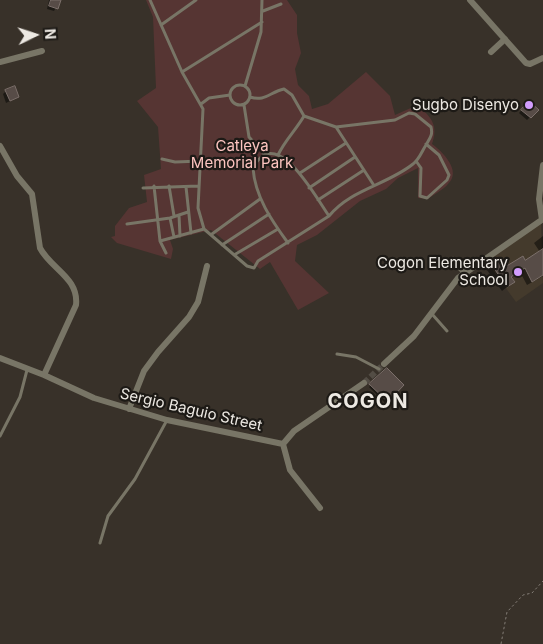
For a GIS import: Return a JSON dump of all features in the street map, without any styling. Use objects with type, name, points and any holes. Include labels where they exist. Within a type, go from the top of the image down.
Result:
[{"type":"street","points":[[470,0],[528,65],[543,58]]},
{"type":"street","points":[[491,52],[506,39]]},
{"type":"street","points":[[0,62],[42,51]]},
{"type":"street","points":[[0,146],[17,176],[32,194],[40,248],[48,260],[70,280],[78,295],[76,305],[44,375]]},
{"type":"street","points":[[384,364],[414,336],[458,278],[543,219],[539,199],[543,165]]},
{"type":"street","points":[[453,260],[464,273]]},
{"type":"street","points":[[129,409],[144,371],[189,317],[198,302],[207,266]]},
{"type":"street","name":"Sergio Baguio Street","points":[[0,358],[44,375],[94,398],[129,409],[167,420],[282,444]]},
{"type":"street","points":[[320,508],[290,470],[282,444],[294,431],[364,383]]},
{"type":"lane","points":[[150,0],[182,72],[201,104],[204,114],[198,186],[198,208],[204,229],[247,266],[254,268],[258,261],[328,216],[334,209],[373,184],[384,182],[416,161],[432,135],[431,127],[416,114],[409,114],[389,121],[336,126],[304,116],[292,95],[284,89],[266,98],[257,100],[250,97],[245,86],[258,48],[263,11],[262,0]]},
{"type":"lane","points":[[161,25],[196,0]]},
{"type":"lane","points":[[263,11],[281,4]]},
{"type":"lane","points":[[182,72],[262,22]]},
{"type":"lane","points":[[230,95],[235,86],[245,86]]},
{"type":"lane","points":[[201,104],[217,95],[230,95]]},
{"type":"lane","points":[[230,95],[234,104],[244,105]]},
{"type":"lane","points":[[250,97],[244,105],[249,137],[266,156]]},
{"type":"lane","points":[[278,154],[286,139],[294,134],[304,116]]},
{"type":"lane","points":[[336,126],[373,184]]},
{"type":"lane","points":[[300,173],[346,143]]},
{"type":"lane","points":[[416,161],[421,168],[420,196],[427,198],[447,180],[449,174],[439,155],[426,144]]},
{"type":"lane","points":[[288,243],[260,199],[253,168],[266,156],[278,154],[290,161],[328,216]]},
{"type":"lane","points":[[309,188],[355,157]]},
{"type":"lane","points":[[162,159],[175,162],[201,161]]},
{"type":"lane","points":[[318,200],[364,170]]},
{"type":"lane","points":[[143,188],[154,186],[186,188],[198,186]]},
{"type":"lane","points":[[154,186],[160,241],[166,253]]},
{"type":"lane","points":[[169,186],[174,237]]},
{"type":"lane","points":[[186,188],[191,233]]},
{"type":"lane","points":[[212,234],[260,199]]},
{"type":"lane","points":[[127,224],[179,216],[188,212]]},
{"type":"lane","points":[[222,245],[269,214]]},
{"type":"lane","points":[[179,216],[180,236]]},
{"type":"lane","points":[[160,241],[204,229]]},
{"type":"lane","points":[[234,255],[278,229]]},
{"type":"lane","points":[[432,313],[447,331]]},
{"type":"lane","points":[[337,354],[356,357],[379,369]]},
{"type":"lane","points":[[0,436],[20,397],[27,368]]},
{"type":"lane","points":[[100,543],[108,516],[135,479],[167,420]]},
{"type":"path","points":[[501,644],[507,612],[523,595],[532,593],[543,581]]},
{"type":"shaded area","name":"Cogon Elementary School","points":[[541,221],[543,283],[516,302],[486,261]]},
{"type":"green space","name":"Catleya Memorial Park","points":[[146,0],[287,0],[297,15],[297,33],[301,53],[295,69],[298,85],[309,96],[312,109],[328,104],[366,72],[390,96],[395,115],[413,107],[420,107],[428,115],[434,128],[432,144],[449,162],[453,173],[452,179],[444,188],[428,199],[418,198],[418,168],[398,178],[386,189],[360,201],[317,235],[297,245],[295,261],[329,293],[298,310],[270,262],[260,269],[211,230],[170,240],[173,249],[171,259],[117,243],[111,237],[115,236],[115,226],[129,208],[147,202],[144,175],[161,169],[158,127],[137,101],[156,88],[153,17]]},
{"type":"building","points":[[51,0],[61,0],[58,9],[49,6]]},
{"type":"building","points":[[15,86],[19,97],[10,101],[5,90]]},
{"type":"building","name":"Sugbo Disenyo","points":[[529,101],[539,110],[531,118],[521,110]]},
{"type":"building","points":[[543,249],[543,275],[532,282],[525,268],[511,277],[515,282],[507,287],[491,264],[499,259],[505,267],[523,256],[525,260]]},
{"type":"building","points":[[387,368],[404,385],[388,402],[369,384]]},
{"type":"tunnel","points":[[364,383],[384,364]]},
{"type":"place","name":"Sugbo Disenyo","points":[[529,105]]},
{"type":"place","name":"Cogon Elementary School","points":[[518,272]]},
{"type":"district","name":"COGON","points":[[368,402]]}]
